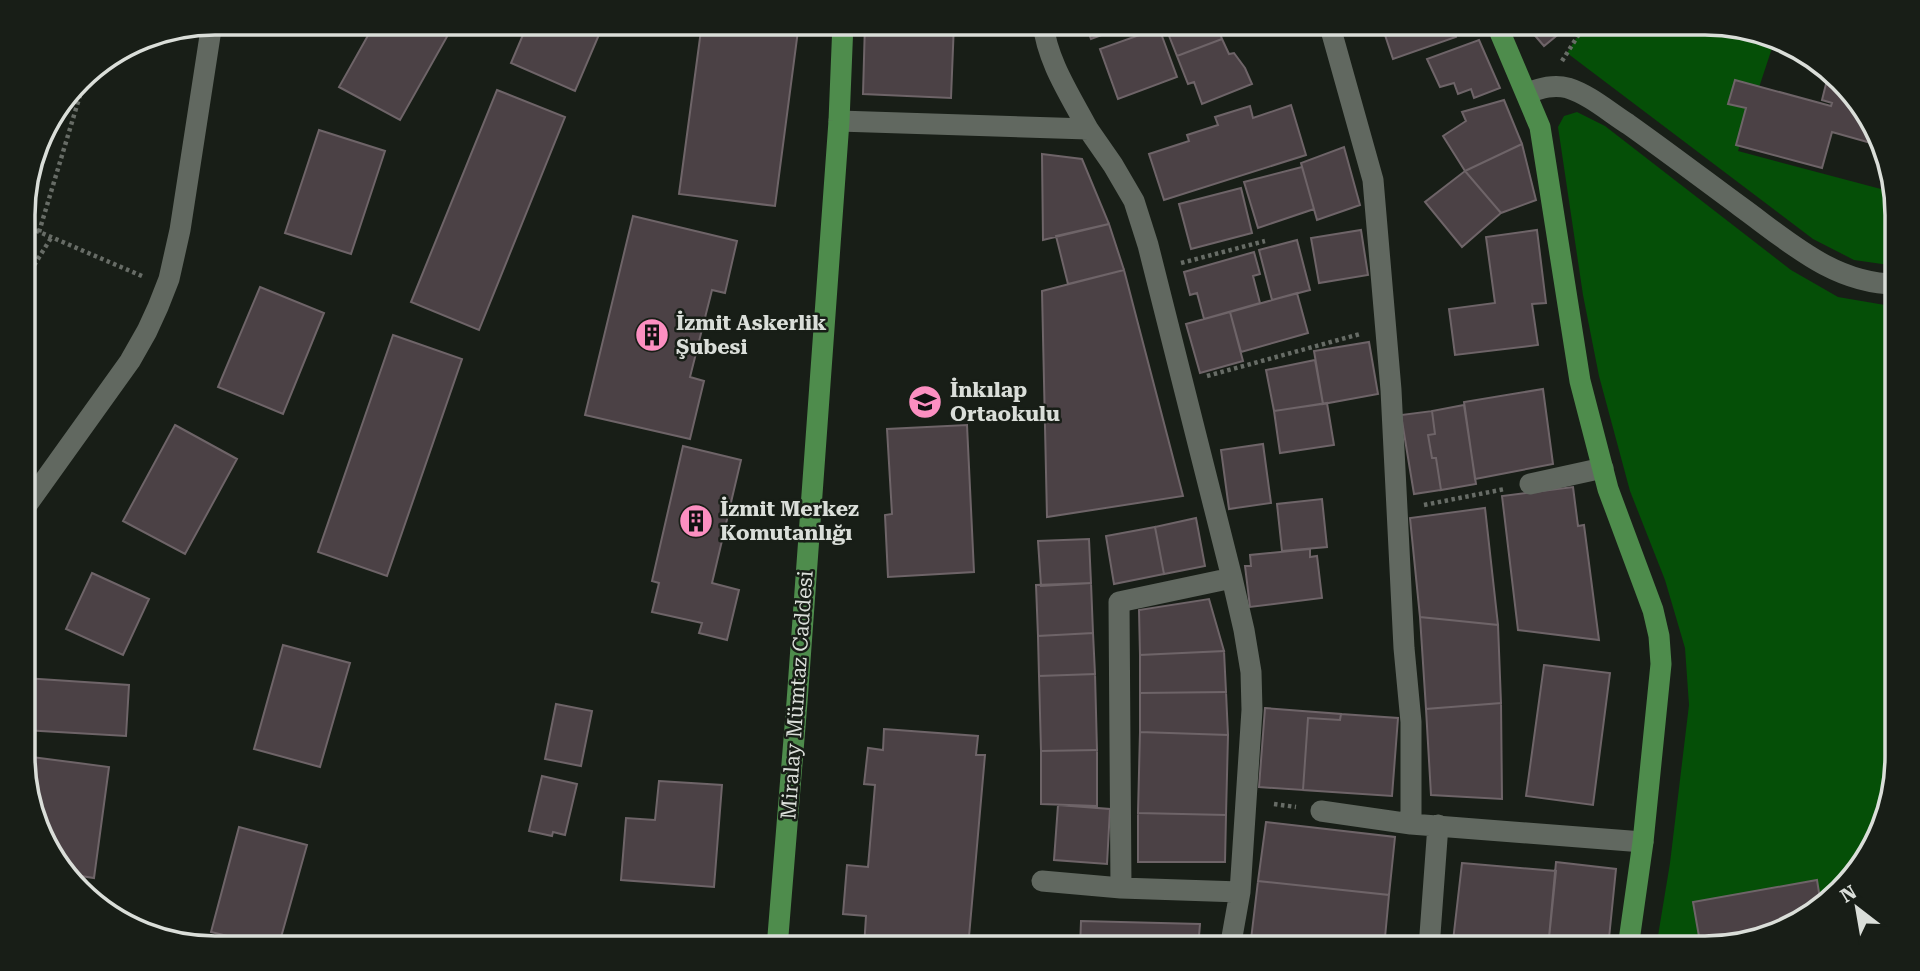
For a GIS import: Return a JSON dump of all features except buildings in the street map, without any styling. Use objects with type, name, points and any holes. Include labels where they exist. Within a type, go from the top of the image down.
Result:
[{"type":"main road","name":"Miralay Mümtaz Caddesi","points":[[777,936],[797,702],[839,121],[843,35]]},
{"type":"main road","points":[[1503,35],[1536,89],[1580,381],[1603,468],[1653,610],[1659,636],[1661,664],[1643,842],[1630,936]]},
{"type":"street","points":[[35,494],[130,361],[147,331],[166,286],[180,230],[210,35]]},
{"type":"street","points":[[1045,35],[1055,67],[1088,129],[1113,165],[1133,201],[1183,383],[1244,630],[1251,672],[1252,710],[1240,892],[1232,936]]},
{"type":"street","points":[[1332,35],[1373,180],[1391,390],[1404,648],[1411,722],[1411,824]]},
{"type":"street","points":[[1536,89],[1567,88],[1588,97],[1647,137],[1797,249],[1846,276],[1873,284],[1885,284]]},
{"type":"street","points":[[839,121],[1088,129]]},
{"type":"street","points":[[1530,484],[1603,468]]},
{"type":"street","points":[[1121,888],[1119,602],[1232,578]]},
{"type":"street","points":[[1321,811],[1411,824],[1643,842]]},
{"type":"street","points":[[1430,936],[1438,825]]},
{"type":"street","points":[[1042,881],[1121,888],[1240,892]]},
{"type":"path","points":[[1536,89],[1577,35]]},
{"type":"path","points":[[39,232],[80,96]]},
{"type":"path","points":[[35,230],[166,286]]},
{"type":"path","points":[[35,264],[51,238]]},
{"type":"path","points":[[1154,271],[1265,241]]},
{"type":"path","points":[[1183,383],[1373,330]]},
{"type":"path","points":[[1397,511],[1530,484]]},
{"type":"path","points":[[1245,799],[1321,811]]},
{"type":"green space","points":[[1578,35],[1717,35],[1740,38],[1772,49],[1738,151],[1883,189],[1885,264],[1854,260],[1813,239],[1567,53]]},
{"type":"green space","points":[[1577,112],[1605,126],[1791,270],[1838,297],[1885,305],[1885,756],[1879,802],[1866,836],[1842,873],[1822,873],[1822,893],[1785,917],[1740,933],[1717,936],[1658,936],[1670,863],[1689,705],[1685,648],[1665,580],[1630,491],[1599,376],[1583,295],[1558,127],[1564,116]]},
{"type":"place","name":"İzmit Askerlik Şubesi","points":[[652,335]]},
{"type":"place","name":"İnkılap Ortaokulu","points":[[925,402]]},
{"type":"place","name":"İzmit Merkez Komutanlığı","points":[[696,521]]}]
